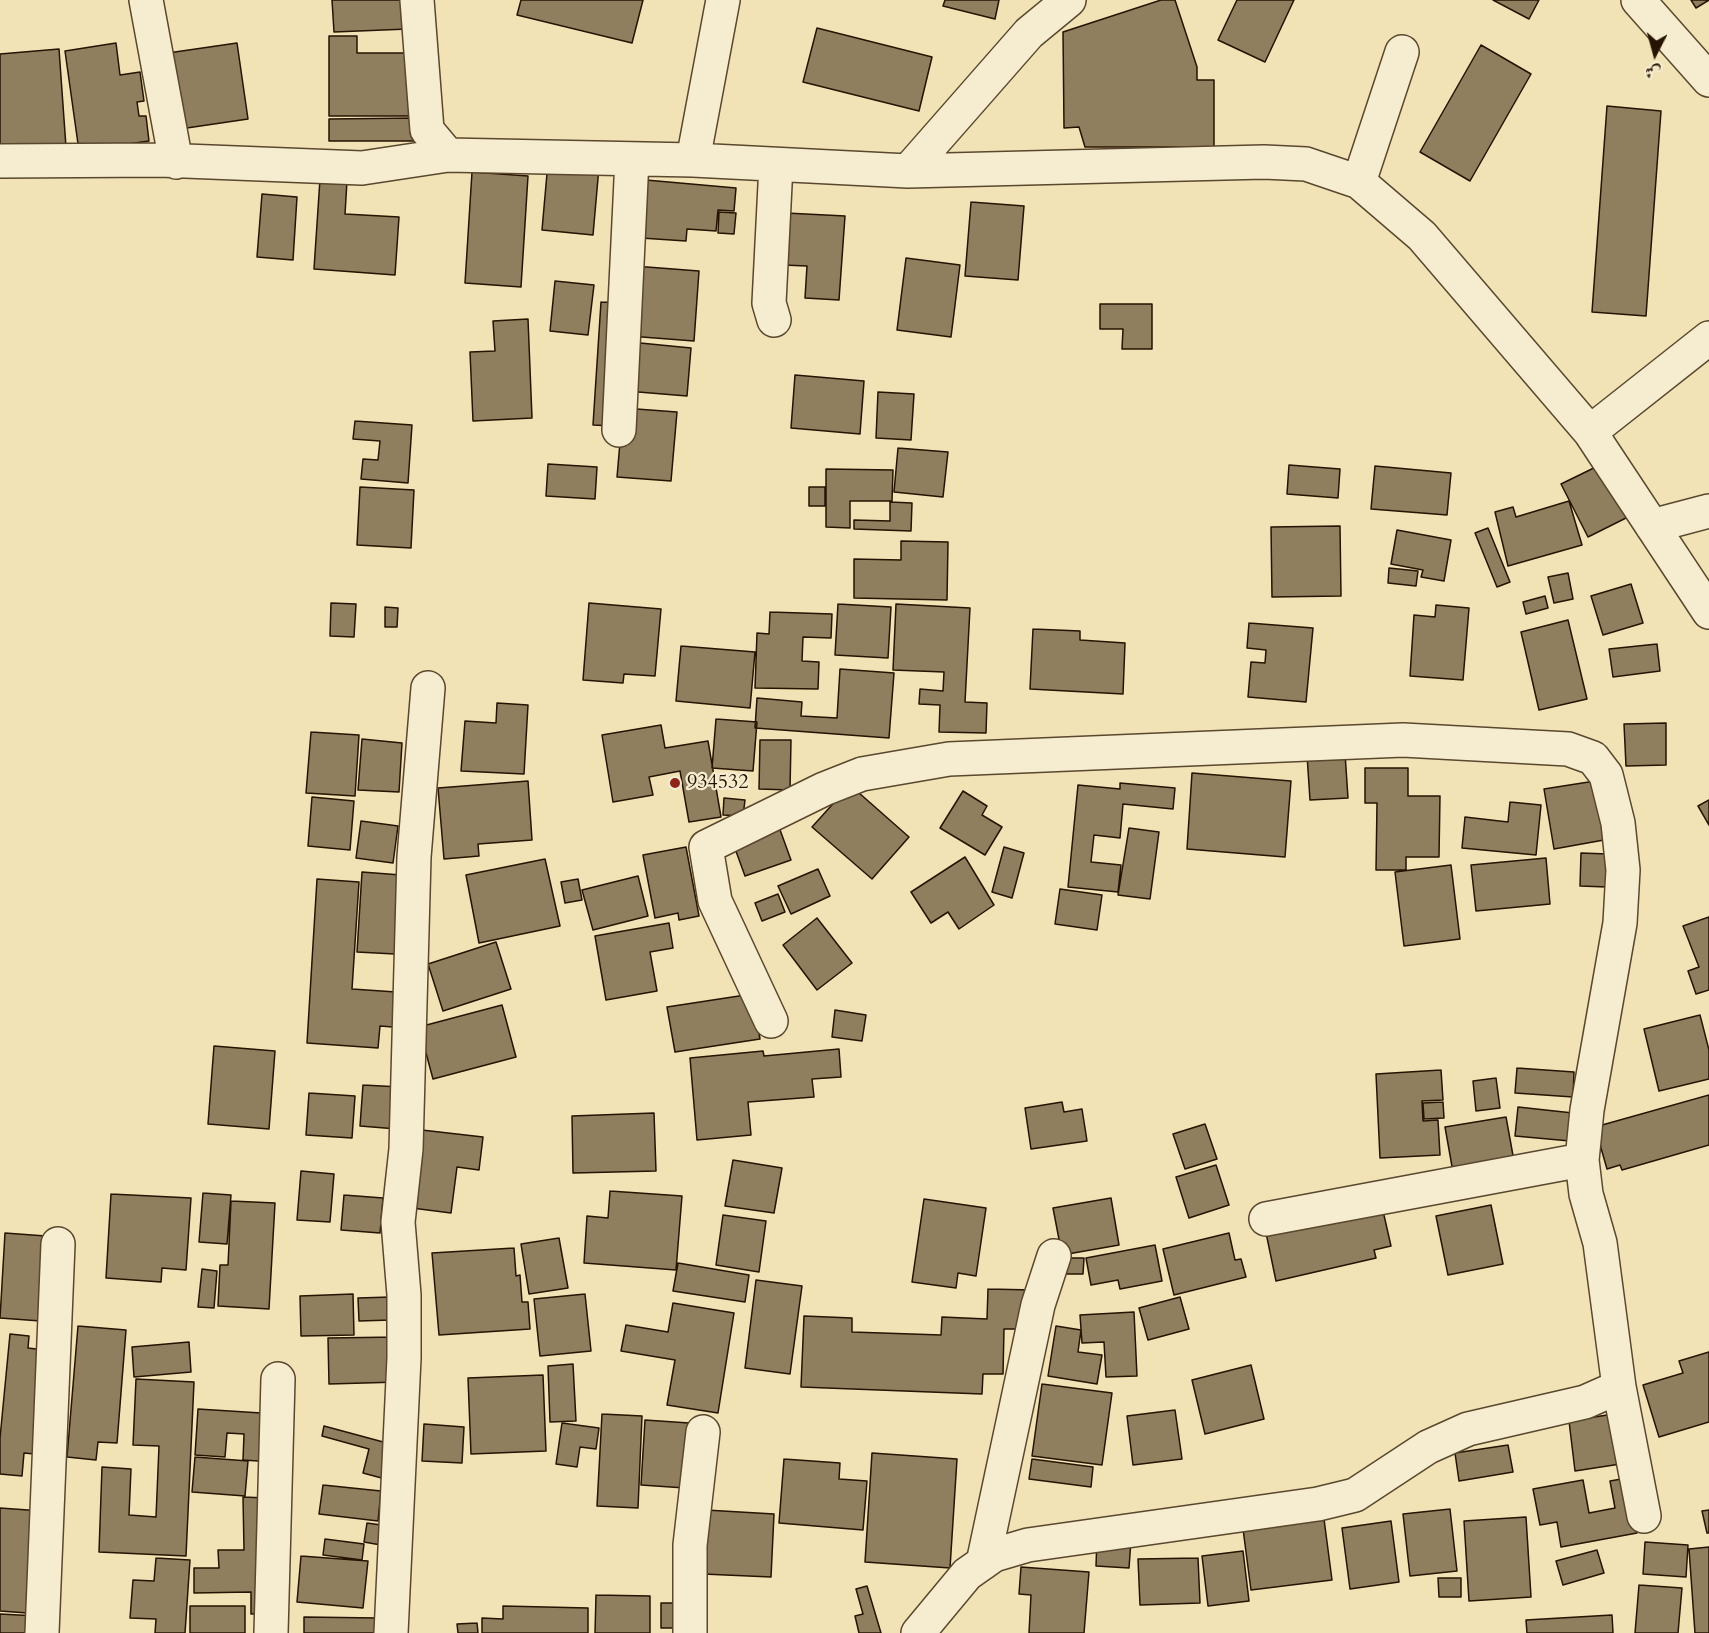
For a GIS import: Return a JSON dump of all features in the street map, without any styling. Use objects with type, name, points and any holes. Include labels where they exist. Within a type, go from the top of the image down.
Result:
[{"type":"street","points":[[146,0],[176,162]]},
{"type":"street","points":[[417,0],[427,130],[448,155]]},
{"type":"street","points":[[693,160],[723,0]]},
{"type":"street","points":[[909,171],[1029,33],[1069,0]]},
{"type":"street","points":[[1638,0],[1709,80]]},
{"type":"street","points":[[1359,182],[1402,52]]},
{"type":"street","points":[[0,161],[176,162],[362,168],[448,155],[693,160],[909,171],[1264,162],[1306,164],[1359,182],[1422,236],[1590,432],[1709,612]]},
{"type":"street","points":[[619,430],[632,159]]},
{"type":"street","points":[[774,320],[769,303],[776,165]]},
{"type":"street","points":[[1590,432],[1709,338]]},
{"type":"street","points":[[1652,526],[1709,511]]},
{"type":"street","points":[[391,1633],[404,1358],[404,1294],[398,1222],[406,1149],[414,857],[428,688]]},
{"type":"street","points":[[771,1022],[715,902],[706,847],[824,789],[862,774],[949,759],[1402,740],[1568,749],[1593,758],[1606,776],[1618,823],[1623,870],[1620,923],[1587,1110],[1582,1160],[1586,1194],[1600,1243],[1619,1387],[1644,1516]]},
{"type":"street","points":[[1266,1219],[1582,1160]]},
{"type":"street","points":[[42,1633],[58,1244]]},
{"type":"street","points":[[983,1563],[1038,1305],[1054,1256]]},
{"type":"street","points":[[271,1633],[278,1379]]},
{"type":"street","points":[[918,1633],[967,1574],[994,1555],[1029,1545],[1318,1504],[1355,1495],[1428,1447],[1468,1429],[1585,1402],[1619,1387]]},
{"type":"street","points":[[690,1633],[690,1545],[703,1432]]},
{"type":"building","points":[[332,0],[407,0],[408,29],[334,32]]},
{"type":"building","points":[[521,0],[643,0],[632,43],[517,15]]},
{"type":"building","points":[[945,0],[999,0],[995,19],[943,6]]},
{"type":"building","points":[[1161,0],[1175,0],[1197,67],[1197,80],[1214,80],[1214,147],[1085,147],[1079,127],[1064,128],[1063,32]]},
{"type":"building","points":[[1237,0],[1294,0],[1265,62],[1218,40]]},
{"type":"building","points":[[1493,0],[1539,0],[1529,19]]},
{"type":"building","points":[[1691,0],[1709,0],[1696,8]]},
{"type":"building","points":[[817,28],[932,57],[919,111],[803,82]]},
{"type":"building","points":[[329,36],[357,36],[357,53],[416,53],[416,116],[329,116]]},
{"type":"building","points":[[116,43],[120,75],[140,72],[144,101],[137,102],[139,116],[146,116],[149,141],[79,151],[65,51]]},
{"type":"building","points":[[237,43],[248,119],[180,129],[168,53]]},
{"type":"building","points":[[1481,45],[1531,74],[1470,181],[1420,152]]},
{"type":"building","points":[[59,49],[66,147],[0,152],[0,54]]},
{"type":"building","points":[[1607,106],[1661,111],[1646,316],[1592,312]]},
{"type":"building","points":[[415,118],[415,141],[329,141],[329,119]]},
{"type":"building","points":[[548,162],[599,167],[593,235],[542,230]]},
{"type":"building","points":[[472,172],[528,176],[521,287],[465,283]]},
{"type":"building","points":[[320,179],[347,181],[345,214],[399,217],[395,275],[314,269]]},
{"type":"building","points":[[646,180],[736,188],[734,211],[718,210],[716,231],[687,229],[686,241],[641,238]]},
{"type":"building","points":[[262,194],[297,197],[293,260],[257,257]]},
{"type":"building","points":[[971,202],[1024,206],[1018,280],[965,276]]},
{"type":"building","points":[[719,212],[736,213],[734,234],[718,233]]},
{"type":"building","points":[[786,213],[845,216],[839,300],[805,298],[807,266],[783,265]]},
{"type":"building","points":[[906,258],[960,265],[951,337],[897,330]]},
{"type":"building","points":[[634,266],[699,271],[694,341],[629,336]]},
{"type":"building","points":[[555,281],[594,285],[588,335],[550,331]]},
{"type":"building","points":[[601,302],[621,303],[613,426],[593,425]]},
{"type":"building","points":[[1100,304],[1152,304],[1152,349],[1122,349],[1123,329],[1100,329]]},
{"type":"building","points":[[528,319],[532,418],[473,421],[470,352],[495,351],[493,321]]},
{"type":"building","points":[[630,342],[691,348],[687,396],[626,391]]},
{"type":"building","points":[[795,375],[864,381],[860,434],[791,428]]},
{"type":"building","points":[[878,392],[914,394],[911,440],[876,438]]},
{"type":"building","points":[[623,408],[677,412],[671,481],[617,477]]},
{"type":"building","points":[[355,421],[412,425],[408,483],[361,479],[363,459],[378,460],[380,441],[353,439]]},
{"type":"building","points":[[898,448],[948,452],[943,497],[894,492]]},
{"type":"building","points":[[548,464],[597,467],[595,499],[546,496]]},
{"type":"building","points":[[1602,464],[1628,517],[1588,537],[1561,484]]},
{"type":"building","points":[[1289,465],[1340,469],[1338,498],[1287,494]]},
{"type":"building","points":[[1375,466],[1451,473],[1447,515],[1371,509]]},
{"type":"building","points":[[826,469],[893,470],[892,501],[850,501],[850,528],[826,527]]},
{"type":"building","points":[[360,487],[414,490],[411,548],[357,545]]},
{"type":"building","points":[[809,487],[825,487],[825,506],[809,506]]},
{"type":"building","points":[[1569,501],[1582,545],[1508,566],[1495,512],[1513,507],[1516,517]]},
{"type":"building","points":[[890,502],[912,503],[911,531],[854,529],[854,520],[890,521]]},
{"type":"building","points":[[1340,526],[1341,596],[1272,597],[1271,527]]},
{"type":"building","points":[[1488,528],[1510,582],[1497,587],[1475,533]]},
{"type":"building","points":[[1397,530],[1451,540],[1444,581],[1421,577],[1423,570],[1391,564]]},
{"type":"building","points":[[901,541],[948,542],[947,600],[854,598],[854,559],[901,560]]},
{"type":"building","points":[[1389,568],[1418,571],[1416,586],[1388,583]]},
{"type":"building","points":[[1568,573],[1573,599],[1554,603],[1548,577]]},
{"type":"building","points":[[1631,584],[1643,623],[1603,635],[1591,596]]},
{"type":"building","points":[[1545,596],[1548,608],[1526,614],[1523,602]]},
{"type":"building","points":[[331,603],[356,604],[354,637],[330,636]]},
{"type":"building","points":[[589,603],[661,609],[655,676],[624,674],[623,683],[583,680]]},
{"type":"building","points":[[838,604],[891,607],[888,658],[835,655]]},
{"type":"building","points":[[896,604],[970,608],[965,702],[987,703],[986,733],[939,732],[940,705],[919,704],[920,689],[943,691],[944,672],[893,670]]},
{"type":"building","points":[[1436,605],[1469,608],[1463,680],[1410,676],[1414,615],[1435,617]]},
{"type":"building","points":[[385,607],[398,608],[397,627],[385,627]]},
{"type":"building","points":[[770,612],[832,614],[831,638],[803,637],[802,661],[819,662],[818,689],[755,688],[757,633],[769,634]]},
{"type":"building","points":[[1568,620],[1587,699],[1539,710],[1521,632]]},
{"type":"building","points":[[1249,623],[1313,628],[1306,702],[1248,697],[1251,662],[1265,663],[1266,650],[1247,648]]},
{"type":"building","points":[[1033,629],[1080,631],[1080,640],[1125,643],[1123,694],[1030,689]]},
{"type":"building","points":[[1657,644],[1660,671],[1613,677],[1609,649]]},
{"type":"building","points":[[681,646],[755,652],[750,708],[676,701]]},
{"type":"building","points":[[840,669],[894,673],[889,738],[755,728],[757,698],[802,702],[801,716],[837,718]]},
{"type":"building","points":[[497,703],[528,705],[524,774],[461,771],[465,721],[496,723]]},
{"type":"building","points":[[716,719],[757,722],[753,771],[712,768]]},
{"type":"building","points":[[1666,723],[1666,765],[1626,766],[1624,724]]},
{"type":"building","points":[[661,725],[665,748],[708,741],[721,817],[689,822],[680,771],[649,777],[653,795],[613,802],[602,735]]},
{"type":"building","points":[[311,732],[359,735],[355,796],[306,793]]},
{"type":"building","points":[[362,739],[402,743],[399,792],[358,790]]},
{"type":"building","points":[[760,740],[791,740],[790,790],[759,789]]},
{"type":"building","points":[[1345,753],[1348,798],[1310,800],[1307,755]]},
{"type":"building","points":[[1365,768],[1408,768],[1408,796],[1440,796],[1439,857],[1406,857],[1406,870],[1376,870],[1377,803],[1365,803]]},
{"type":"building","points":[[1192,773],[1291,781],[1285,857],[1187,849]]},
{"type":"building","points":[[528,781],[532,840],[478,844],[479,856],[444,859],[438,788]]},
{"type":"building","points":[[1595,781],[1604,840],[1554,849],[1544,789]]},
{"type":"building","points":[[1120,783],[1175,788],[1173,809],[1123,804],[1120,838],[1094,835],[1091,862],[1121,865],[1118,892],[1068,887],[1078,785],[1120,789]]},
{"type":"building","points":[[850,785],[909,837],[872,879],[812,827]]},
{"type":"building","points":[[963,791],[987,806],[982,815],[1002,827],[985,855],[940,828]]},
{"type":"building","points":[[312,797],[354,801],[350,850],[308,846]]},
{"type":"building","points":[[724,798],[745,800],[743,816],[723,815]]},
{"type":"building","points":[[1709,800],[1709,825],[1698,806]]},
{"type":"building","points":[[1510,802],[1541,805],[1536,855],[1462,848],[1465,817],[1508,822]]},
{"type":"building","points":[[361,821],[398,826],[393,863],[356,858]]},
{"type":"building","points":[[779,827],[791,860],[745,876],[733,843]]},
{"type":"building","points":[[1129,828],[1159,832],[1150,899],[1118,895]]},
{"type":"building","points":[[686,847],[699,916],[679,920],[678,913],[655,918],[643,855]]},
{"type":"building","points":[[1004,847],[1024,853],[1012,898],[992,892]]},
{"type":"building","points":[[1581,853],[1608,854],[1607,887],[1580,886]]},
{"type":"building","points":[[965,857],[994,905],[959,929],[948,912],[931,923],[911,892]]},
{"type":"building","points":[[1546,858],[1550,904],[1476,911],[1471,865]]},
{"type":"building","points":[[545,859],[560,926],[479,943],[466,875]]},
{"type":"building","points":[[1451,865],[1460,939],[1404,946],[1395,872]]},
{"type":"building","points":[[818,869],[830,896],[791,914],[778,886]]},
{"type":"building","points":[[362,872],[401,875],[395,954],[357,952]]},
{"type":"building","points":[[638,876],[648,916],[593,930],[582,890]]},
{"type":"building","points":[[317,879],[359,882],[352,989],[396,992],[393,1027],[380,1026],[378,1048],[307,1043]]},
{"type":"building","points":[[578,879],[582,900],[565,903],[561,882]]},
{"type":"building","points":[[1060,889],[1102,895],[1097,930],[1055,924]]},
{"type":"building","points":[[778,894],[785,912],[762,921],[755,903]]},
{"type":"building","points":[[1709,917],[1709,990],[1696,994],[1688,971],[1699,967],[1683,926]]},
{"type":"building","points":[[817,918],[852,963],[817,990],[783,945]]},
{"type":"building","points":[[669,923],[673,948],[650,952],[657,991],[606,1000],[595,936]]},
{"type":"building","points":[[496,942],[511,989],[443,1011],[428,964]]},
{"type":"building","points":[[752,994],[760,1039],[675,1052],[667,1007]]},
{"type":"building","points":[[502,1005],[516,1057],[433,1079],[419,1027]]},
{"type":"building","points":[[835,1010],[866,1015],[862,1041],[832,1037]]},
{"type":"building","points":[[1700,1015],[1709,1050],[1709,1079],[1659,1091],[1644,1029]]},
{"type":"building","points":[[214,1046],[275,1051],[269,1129],[208,1124]]},
{"type":"building","points":[[839,1049],[841,1077],[812,1079],[814,1097],[748,1102],[751,1135],[697,1140],[690,1058],[763,1051],[764,1056]]},
{"type":"building","points":[[1517,1068],[1574,1072],[1573,1097],[1515,1093]]},
{"type":"building","points":[[1441,1070],[1443,1100],[1422,1101],[1423,1121],[1438,1120],[1440,1155],[1380,1158],[1376,1074]]},
{"type":"building","points":[[1496,1078],[1500,1108],[1476,1111],[1473,1081]]},
{"type":"building","points":[[363,1085],[400,1087],[397,1129],[360,1126]]},
{"type":"building","points":[[309,1093],[355,1096],[352,1138],[306,1135]]},
{"type":"building","points":[[1709,1095],[1709,1145],[1622,1170],[1620,1165],[1607,1169],[1595,1127]]},
{"type":"building","points":[[1062,1102],[1064,1112],[1082,1109],[1087,1141],[1031,1149],[1025,1108]]},
{"type":"building","points":[[1443,1102],[1444,1118],[1424,1119],[1423,1103]]},
{"type":"building","points":[[1518,1107],[1573,1113],[1570,1141],[1515,1136]]},
{"type":"building","points":[[654,1113],[656,1171],[573,1173],[572,1116]]},
{"type":"building","points":[[1506,1117],[1514,1161],[1453,1172],[1445,1127]]},
{"type":"building","points":[[1205,1124],[1217,1159],[1185,1169],[1173,1134]]},
{"type":"building","points":[[413,1129],[483,1137],[479,1170],[457,1167],[451,1213],[404,1207]]},
{"type":"building","points":[[733,1160],[782,1168],[774,1213],[725,1206]]},
{"type":"building","points":[[1216,1165],[1229,1205],[1189,1218],[1176,1177]]},
{"type":"building","points":[[301,1171],[334,1174],[330,1222],[297,1220]]},
{"type":"building","points":[[610,1191],[682,1196],[676,1270],[584,1263],[587,1216],[608,1218]]},
{"type":"building","points":[[203,1193],[231,1195],[227,1244],[199,1242]]},
{"type":"building","points":[[111,1194],[191,1198],[186,1270],[162,1268],[161,1282],[106,1278]]},
{"type":"building","points":[[344,1195],[383,1198],[380,1233],[341,1230]]},
{"type":"building","points":[[1111,1198],[1119,1245],[1062,1255],[1053,1208]]},
{"type":"building","points":[[924,1199],[986,1208],[976,1276],[958,1273],[956,1288],[912,1282]]},
{"type":"building","points":[[231,1201],[275,1203],[269,1309],[218,1306],[220,1265],[228,1265]]},
{"type":"building","points":[[1381,1202],[1391,1246],[1374,1250],[1376,1258],[1276,1281],[1265,1228]]},
{"type":"building","points":[[1491,1205],[1503,1264],[1448,1275],[1436,1216]]},
{"type":"building","points":[[723,1215],[766,1221],[759,1272],[716,1265]]},
{"type":"building","points":[[5,1233],[59,1237],[54,1322],[0,1318]]},
{"type":"building","points":[[1229,1233],[1235,1260],[1241,1259],[1246,1277],[1174,1295],[1163,1249]]},
{"type":"building","points":[[559,1238],[568,1288],[529,1294],[521,1244]]},
{"type":"building","points":[[1155,1245],[1162,1281],[1120,1289],[1118,1280],[1091,1285],[1086,1258]]},
{"type":"building","points":[[514,1248],[516,1276],[520,1275],[522,1302],[528,1302],[530,1329],[439,1335],[432,1253]]},
{"type":"building","points":[[1061,1258],[1084,1258],[1083,1274],[1060,1274]]},
{"type":"building","points":[[678,1263],[749,1275],[745,1302],[673,1291]]},
{"type":"building","points":[[202,1269],[217,1271],[214,1308],[198,1307]]},
{"type":"building","points":[[756,1280],[802,1286],[790,1374],[745,1368]]},
{"type":"building","points":[[988,1289],[1033,1290],[1032,1329],[1004,1329],[1003,1374],[983,1374],[982,1394],[801,1387],[804,1316],[852,1318],[852,1332],[941,1335],[942,1317],[987,1319]]},
{"type":"building","points":[[353,1294],[354,1335],[301,1336],[300,1296]]},
{"type":"building","points":[[585,1294],[591,1351],[540,1356],[534,1299]]},
{"type":"building","points":[[391,1297],[391,1320],[359,1321],[358,1298]]},
{"type":"building","points":[[1180,1297],[1189,1329],[1148,1340],[1139,1308]]},
{"type":"building","points":[[673,1303],[734,1313],[718,1413],[667,1405],[675,1360],[621,1351],[626,1325],[668,1332]]},
{"type":"building","points":[[1134,1312],[1137,1376],[1106,1377],[1104,1342],[1082,1343],[1080,1315]]},
{"type":"building","points":[[78,1326],[126,1330],[117,1443],[98,1442],[96,1460],[67,1457]]},
{"type":"building","points":[[1056,1326],[1081,1330],[1078,1352],[1102,1355],[1097,1384],[1048,1376]]},
{"type":"building","points":[[10,1334],[29,1336],[28,1348],[52,1351],[45,1455],[24,1453],[22,1476],[0,1474],[0,1438]]},
{"type":"building","points":[[398,1337],[399,1382],[329,1384],[328,1338]]},
{"type":"building","points":[[189,1342],[191,1372],[134,1377],[132,1347]]},
{"type":"building","points":[[1709,1352],[1709,1422],[1659,1437],[1643,1385],[1683,1373],[1679,1361]]},
{"type":"building","points":[[573,1364],[576,1421],[550,1422],[548,1366]]},
{"type":"building","points":[[1251,1365],[1264,1419],[1205,1434],[1192,1380]]},
{"type":"building","points":[[543,1375],[546,1451],[471,1454],[468,1378]]},
{"type":"building","points":[[136,1379],[194,1382],[186,1556],[99,1552],[102,1467],[131,1469],[129,1515],[156,1517],[159,1446],[133,1445]]},
{"type":"building","points":[[1042,1384],[1112,1393],[1102,1465],[1032,1456]]},
{"type":"building","points":[[198,1409],[277,1414],[274,1462],[243,1460],[244,1434],[227,1433],[225,1457],[195,1455]]},
{"type":"building","points":[[1175,1410],[1182,1459],[1133,1465],[1127,1416]]},
{"type":"building","points":[[1620,1413],[1627,1463],[1575,1471],[1569,1421]]},
{"type":"building","points":[[602,1414],[642,1416],[638,1508],[597,1506]]},
{"type":"building","points":[[645,1420],[689,1423],[685,1488],[641,1485]]},
{"type":"building","points":[[562,1423],[599,1428],[596,1449],[580,1447],[577,1467],[556,1464]]},
{"type":"building","points":[[424,1424],[464,1427],[462,1463],[422,1461]]},
{"type":"building","points":[[324,1426],[398,1446],[389,1480],[363,1473],[369,1449],[322,1436]]},
{"type":"building","points":[[1508,1445],[1513,1472],[1459,1481],[1455,1453]]},
{"type":"building","points":[[872,1453],[957,1459],[950,1568],[865,1562]]},
{"type":"building","points":[[195,1457],[248,1461],[245,1496],[192,1492]]},
{"type":"building","points":[[784,1459],[840,1463],[839,1479],[867,1481],[863,1530],[779,1523]]},
{"type":"building","points":[[1032,1459],[1093,1467],[1091,1487],[1029,1479]]},
{"type":"building","points":[[1627,1478],[1637,1533],[1561,1547],[1557,1522],[1540,1525],[1533,1489],[1583,1480],[1589,1513],[1615,1508],[1610,1481]]},
{"type":"building","points":[[323,1485],[381,1491],[378,1521],[319,1514]]},
{"type":"building","points":[[243,1497],[266,1498],[270,1614],[251,1614],[251,1592],[194,1593],[194,1568],[219,1568],[218,1550],[244,1550]]},
{"type":"building","points":[[0,1508],[42,1511],[27,1613],[0,1611]]},
{"type":"building","points":[[1450,1509],[1457,1571],[1410,1576],[1403,1514]]},
{"type":"building","points":[[706,1510],[774,1514],[771,1577],[703,1574]]},
{"type":"building","points":[[1709,1510],[1709,1533],[1707,1533],[1702,1511]]},
{"type":"building","points":[[1526,1517],[1531,1597],[1469,1601],[1464,1521]]},
{"type":"building","points":[[1324,1519],[1332,1580],[1251,1590],[1243,1529]]},
{"type":"building","points":[[1391,1521],[1399,1582],[1350,1589],[1342,1528]]},
{"type":"building","points":[[367,1523],[395,1527],[392,1547],[364,1542]]},
{"type":"building","points":[[325,1539],[364,1544],[362,1560],[323,1555]]},
{"type":"building","points":[[1097,1539],[1131,1540],[1129,1568],[1096,1566]]},
{"type":"building","points":[[1645,1542],[1688,1545],[1686,1577],[1643,1574]]},
{"type":"building","points":[[1709,1547],[1709,1633],[1695,1633],[1689,1549]]},
{"type":"building","points":[[1597,1550],[1604,1573],[1563,1585],[1556,1561]]},
{"type":"building","points":[[1243,1551],[1249,1601],[1208,1606],[1202,1556]]},
{"type":"building","points":[[301,1556],[368,1561],[363,1608],[297,1602]]},
{"type":"building","points":[[156,1558],[190,1560],[185,1633],[155,1633],[156,1619],[130,1618],[133,1580],[154,1581]]},
{"type":"building","points":[[1198,1558],[1200,1603],[1140,1605],[1138,1559]]},
{"type":"building","points":[[1021,1567],[1089,1572],[1084,1633],[1029,1633],[1031,1595],[1019,1594]]},
{"type":"building","points":[[1438,1578],[1461,1578],[1461,1597],[1439,1597]]},
{"type":"building","points":[[1639,1585],[1682,1588],[1678,1633],[1635,1633]]},
{"type":"building","points":[[867,1586],[881,1633],[859,1633],[855,1616],[863,1614],[856,1589]]},
{"type":"building","points":[[596,1595],[650,1596],[650,1633],[595,1633]]},
{"type":"building","points":[[661,1603],[677,1603],[677,1628],[661,1628]]},
{"type":"building","points":[[190,1606],[245,1606],[245,1633],[190,1633]]},
{"type":"building","points":[[503,1606],[588,1608],[588,1633],[482,1633],[482,1618],[503,1619]]},
{"type":"building","points":[[0,1614],[37,1616],[37,1633],[0,1633]]},
{"type":"building","points":[[1612,1615],[1613,1633],[1527,1633],[1526,1620]]},
{"type":"building","points":[[304,1617],[378,1618],[378,1633],[304,1633]]},
{"type":"building","points":[[477,1623],[478,1633],[458,1633],[457,1624]]},
{"type":"place","name":"934532","points":[[675,783]]}]
